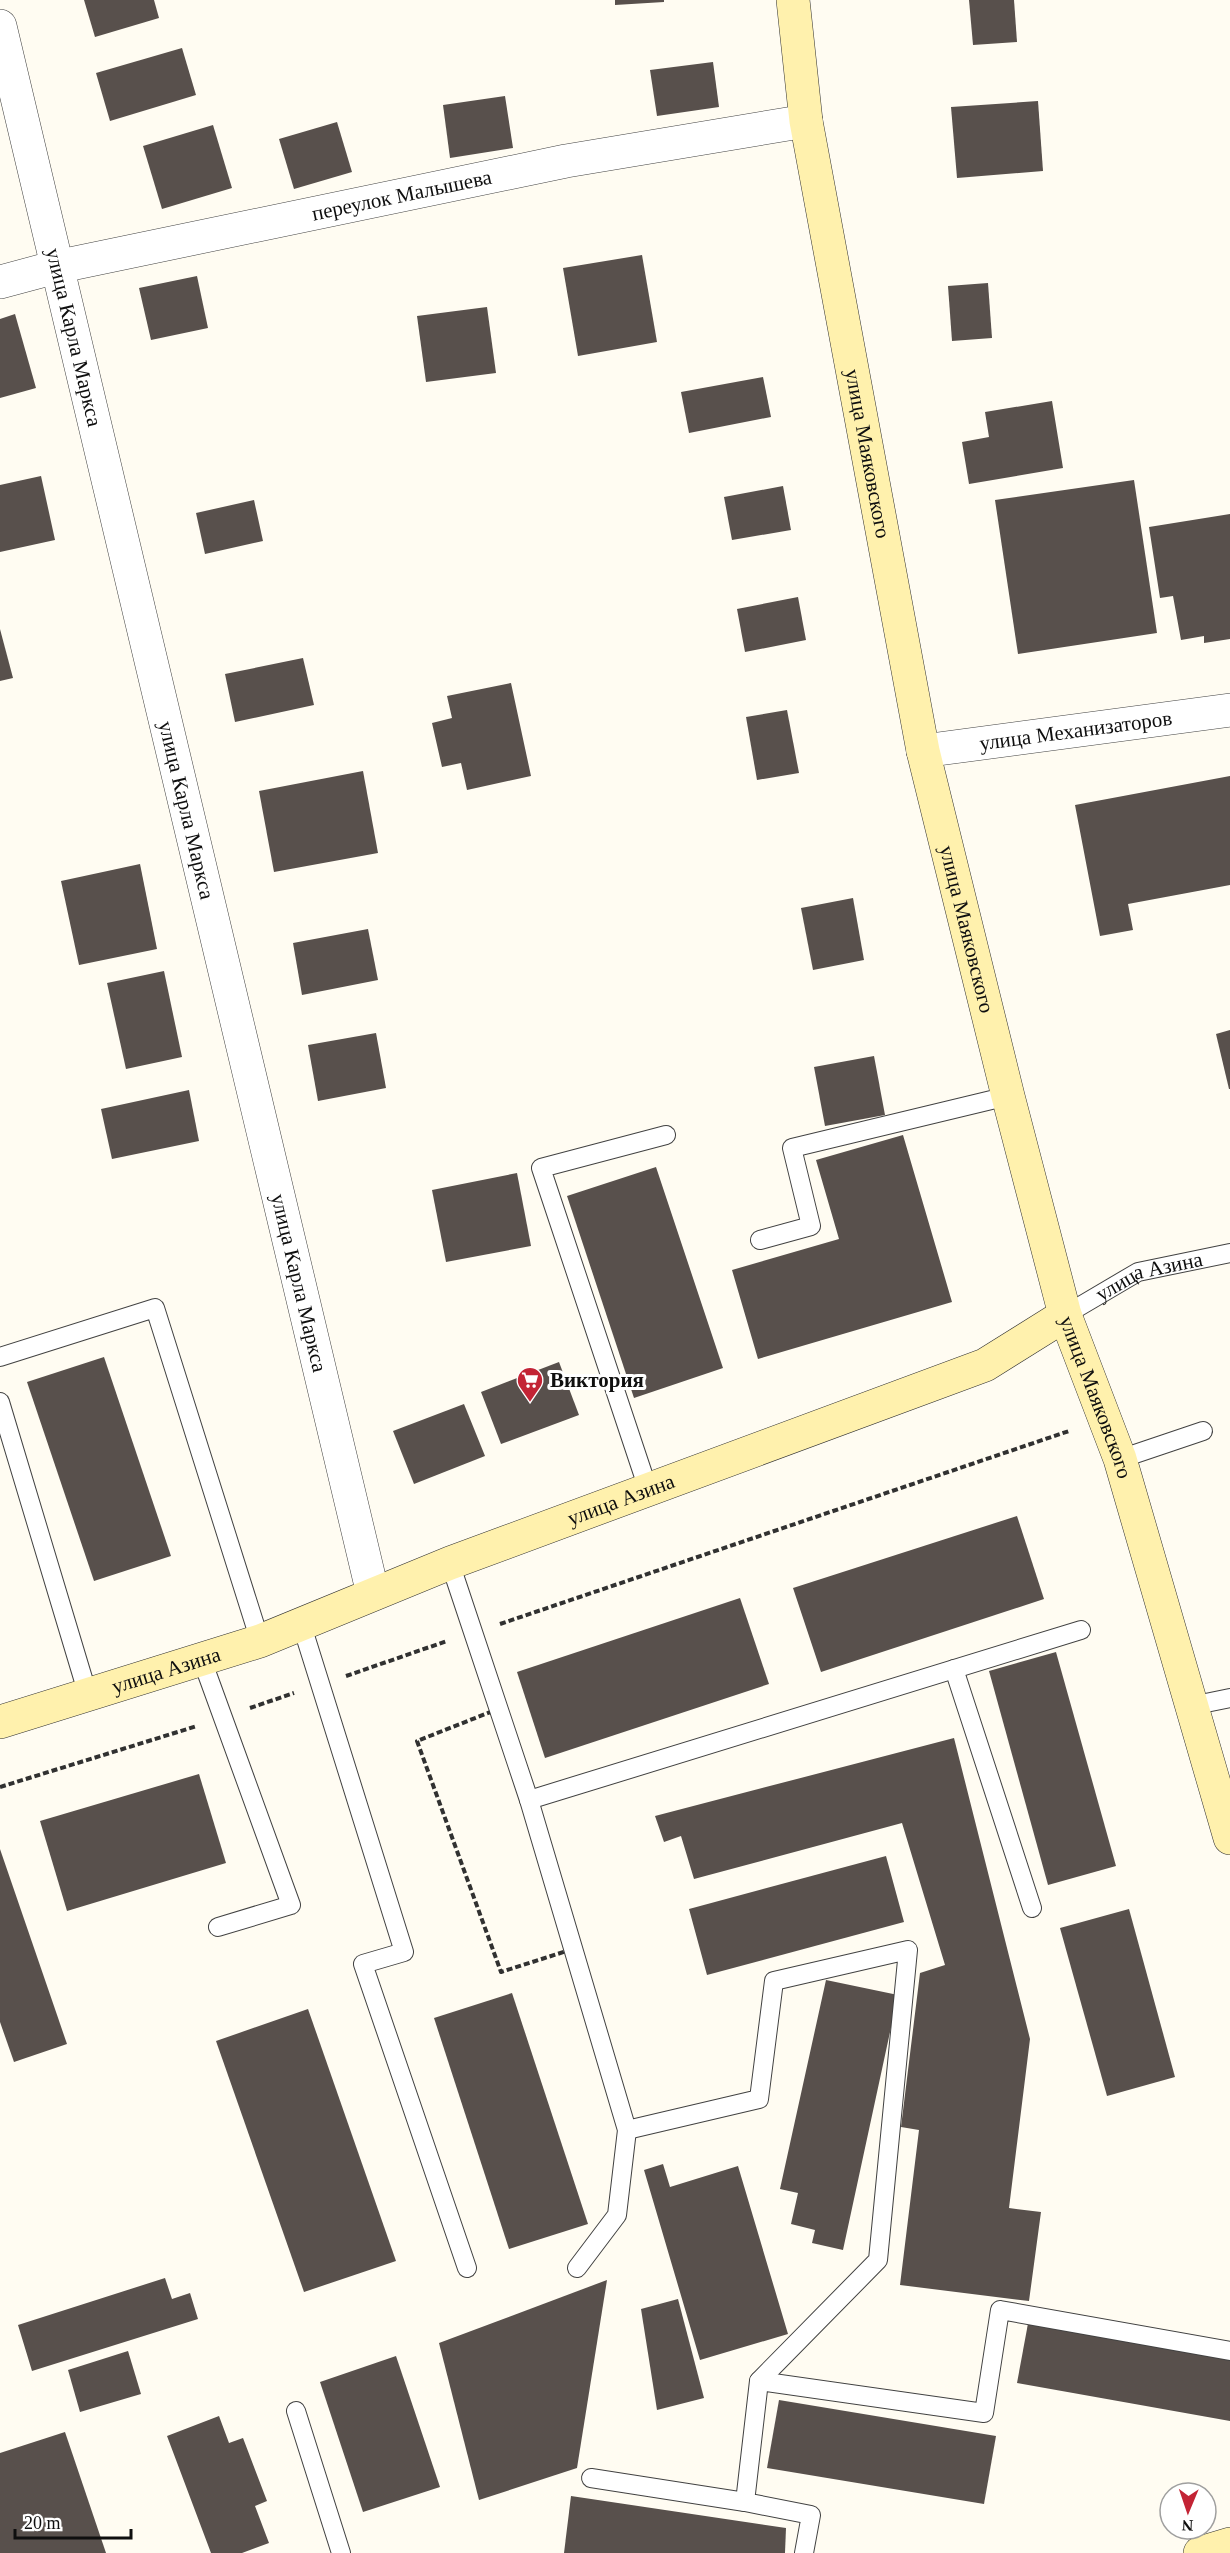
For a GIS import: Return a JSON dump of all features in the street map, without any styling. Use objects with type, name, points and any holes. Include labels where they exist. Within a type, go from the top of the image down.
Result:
[{"type":"street","name":"улица Маяковского","points":[[793,0],[806,121],[923,751],[1008,1096],[1065,1315],[1120,1459],[1230,1838]]},
{"type":"street","name":"улица Карла Маркса","points":[[0,26],[373,1594]]},
{"type":"street","name":"переулок Малышева","points":[[0,282],[56,267],[566,161],[806,121]]},
{"type":"street","name":"улица Механизаторов","points":[[923,751],[1230,710]]},
{"type":"street","name":"улица Азина","points":[[0,1722],[202,1660],[302,1626],[450,1563],[985,1365],[1065,1315]]},
{"type":"street","points":[[1200,2553],[1230,2544]]},
{"type":"lane","points":[[760,1240],[811,1226],[792,1148],[1008,1096]]},
{"type":"lane","points":[[648,1489],[541,1168],[666,1136]]},
{"type":"lane","name":"улица Азина","points":[[1065,1315],[1138,1272],[1230,1253]]},
{"type":"lane","points":[[0,1356],[155,1308],[260,1641]]},
{"type":"lane","points":[[0,1402],[88,1695]]},
{"type":"lane","points":[[1120,1459],[1203,1431]]},
{"type":"lane","points":[[450,1563],[529,1800],[1081,1630]]},
{"type":"lane","points":[[302,1626],[404,1952],[363,1964],[467,2268]]},
{"type":"lane","points":[[202,1660],[291,1905],[218,1926]]},
{"type":"lane","points":[[954,1669],[1032,1908]]},
{"type":"lane","points":[[1191,1706],[1230,1698]]},
{"type":"lane","points":[[573,1949],[627,2130],[617,2215],[578,2268]]},
{"type":"lane","points":[[627,2130],[759,2099],[774,1981],[909,1950],[878,2260],[759,2381],[745,2502]]},
{"type":"lane","points":[[759,2381],[984,2413],[1000,2310],[1230,2351]]},
{"type":"lane","points":[[296,2411],[341,2553]]},
{"type":"lane","points":[[591,2478],[745,2502],[811,2515],[804,2553]]},
{"type":"path","points":[[0,1787],[320,1685],[1049,1439],[1104,1418]]},
{"type":"path","points":[[493,1711],[529,1800],[573,1949],[501,1972],[417,1742],[493,1711]]},
{"type":"building","points":[[84,0],[154,0],[159,18],[95,37]]},
{"type":"building","points":[[615,0],[664,0],[664,2],[615,5]]},
{"type":"building","points":[[969,0],[1014,0],[1017,42],[973,45]]},
{"type":"building","points":[[182,48],[196,95],[110,121],[96,73]]},
{"type":"building","points":[[713,62],[719,107],[657,116],[650,70]]},
{"type":"building","points":[[505,96],[513,148],[450,158],[443,105]]},
{"type":"building","points":[[1038,101],[1043,171],[957,178],[951,107]]},
{"type":"building","points":[[337,122],[352,172],[294,189],[279,139]]},
{"type":"building","points":[[213,125],[232,188],[162,209],[143,146]]},
{"type":"building","points":[[642,255],[657,342],[578,356],[563,268]]},
{"type":"building","points":[[197,276],[208,328],[151,340],[139,288]]},
{"type":"building","points":[[988,283],[992,338],[952,341],[948,286]]},
{"type":"building","points":[[487,307],[496,373],[426,382],[417,316]]},
{"type":"building","points":[[15,314],[36,388],[0,398],[0,319]]},
{"type":"building","points":[[763,377],[771,417],[689,433],[681,392]]},
{"type":"building","points":[[1052,401],[1063,468],[969,484],[962,442],[989,437],[985,412]]},
{"type":"building","points":[[41,476],[55,540],[0,552],[0,485]]},
{"type":"building","points":[[1134,480],[1157,633],[1018,654],[995,500]]},
{"type":"building","points":[[783,486],[791,530],[732,540],[724,497]]},
{"type":"building","points":[[254,500],[263,541],[205,554],[196,513]]},
{"type":"building","points":[[1230,514],[1230,639],[1204,643],[1204,636],[1181,640],[1173,596],[1160,598],[1149,527]]},
{"type":"building","points":[[798,597],[806,640],[745,652],[737,609]]},
{"type":"building","points":[[0,629],[13,678],[0,681]]},
{"type":"building","points":[[303,658],[314,705],[235,722],[225,674]]},
{"type":"building","points":[[511,683],[531,776],[467,790],[461,763],[442,767],[432,723],[452,718],[447,696]]},
{"type":"building","points":[[787,710],[799,773],[757,780],[746,717]]},
{"type":"building","points":[[363,771],[378,853],[274,872],[259,791]]},
{"type":"building","points":[[1230,776],[1230,885],[1128,904],[1133,930],[1100,936],[1075,805]]},
{"type":"building","points":[[140,864],[157,949],[79,965],[61,881]]},
{"type":"building","points":[[853,898],[864,960],[813,970],[801,908]]},
{"type":"building","points":[[368,929],[378,980],[302,995],[293,943]]},
{"type":"building","points":[[164,971],[182,1057],[126,1069],[107,983]]},
{"type":"building","points":[[1230,1030],[1230,1089],[1229,1089],[1216,1034]]},
{"type":"building","points":[[376,1033],[386,1088],[318,1101],[308,1045]]},
{"type":"building","points":[[874,1056],[885,1115],[825,1126],[814,1067]]},
{"type":"building","points":[[189,1090],[199,1141],[112,1159],[101,1109]]},
{"type":"building","points":[[903,1135],[952,1302],[758,1359],[732,1270],[839,1239],[816,1160]]},
{"type":"building","points":[[656,1167],[723,1368],[634,1398],[567,1196]]},
{"type":"building","points":[[517,1173],[531,1246],[446,1262],[432,1190]]},
{"type":"building","points":[[104,1357],[171,1556],[94,1581],[27,1382]]},
{"type":"building","name":"Виктория","points":[[559,1362],[579,1415],[501,1444],[481,1392]]},
{"type":"building","points":[[464,1404],[485,1456],[414,1484],[393,1431]]},
{"type":"building","points":[[1017,1516],[1044,1599],[821,1672],[793,1588]]},
{"type":"building","points":[[740,1598],[769,1684],[545,1758],[517,1672]]},
{"type":"building","points":[[1056,1652],[1116,1866],[1048,1885],[989,1671]]},
{"type":"building","points":[[954,1738],[1030,2039],[1009,2208],[1041,2212],[1029,2301],[900,2285],[919,2130],[901,2127],[920,1973],[945,1965],[902,1823],[694,1879],[681,1836],[664,1842],[655,1816]]},
{"type":"building","points":[[199,1774],[226,1863],[67,1911],[40,1821]]},
{"type":"building","points":[[0,1849],[67,2044],[14,2062],[0,2022]]},
{"type":"building","points":[[886,1856],[904,1922],[707,1975],[689,1909]]},
{"type":"building","points":[[1129,1909],[1175,2077],[1107,2096],[1060,1928]]},
{"type":"building","points":[[826,1980],[898,1995],[843,2250],[812,2243],[815,2230],[791,2224],[798,2193],[780,2189]]},
{"type":"building","points":[[512,1993],[588,2224],[509,2249],[434,2018]]},
{"type":"building","points":[[308,2009],[396,2261],[304,2292],[216,2041]]},
{"type":"building","points":[[663,2164],[670,2187],[738,2166],[788,2334],[700,2360],[644,2170]]},
{"type":"building","points":[[165,2278],[172,2299],[190,2293],[198,2319],[32,2371],[18,2325]]},
{"type":"building","points":[[607,2280],[577,2468],[479,2500],[439,2343]]},
{"type":"building","points":[[678,2299],[704,2398],[657,2410],[641,2309]]},
{"type":"building","points":[[1029,2318],[1230,2354],[1230,2421],[1017,2383]]},
{"type":"building","points":[[128,2351],[141,2394],[80,2412],[68,2370]]},
{"type":"building","points":[[396,2356],[440,2487],[363,2512],[320,2382]]},
{"type":"building","points":[[779,2400],[996,2436],[984,2504],[767,2468]]},
{"type":"building","points":[[219,2416],[229,2443],[243,2438],[267,2501],[255,2506],[269,2543],[242,2553],[211,2553],[167,2436]]},
{"type":"building","points":[[65,2432],[106,2553],[0,2553],[0,2453]]},
{"type":"building","points":[[571,2496],[786,2528],[785,2553],[564,2553]]},
{"type":"place","name":"Виктория","points":[[530,1403]]}]
